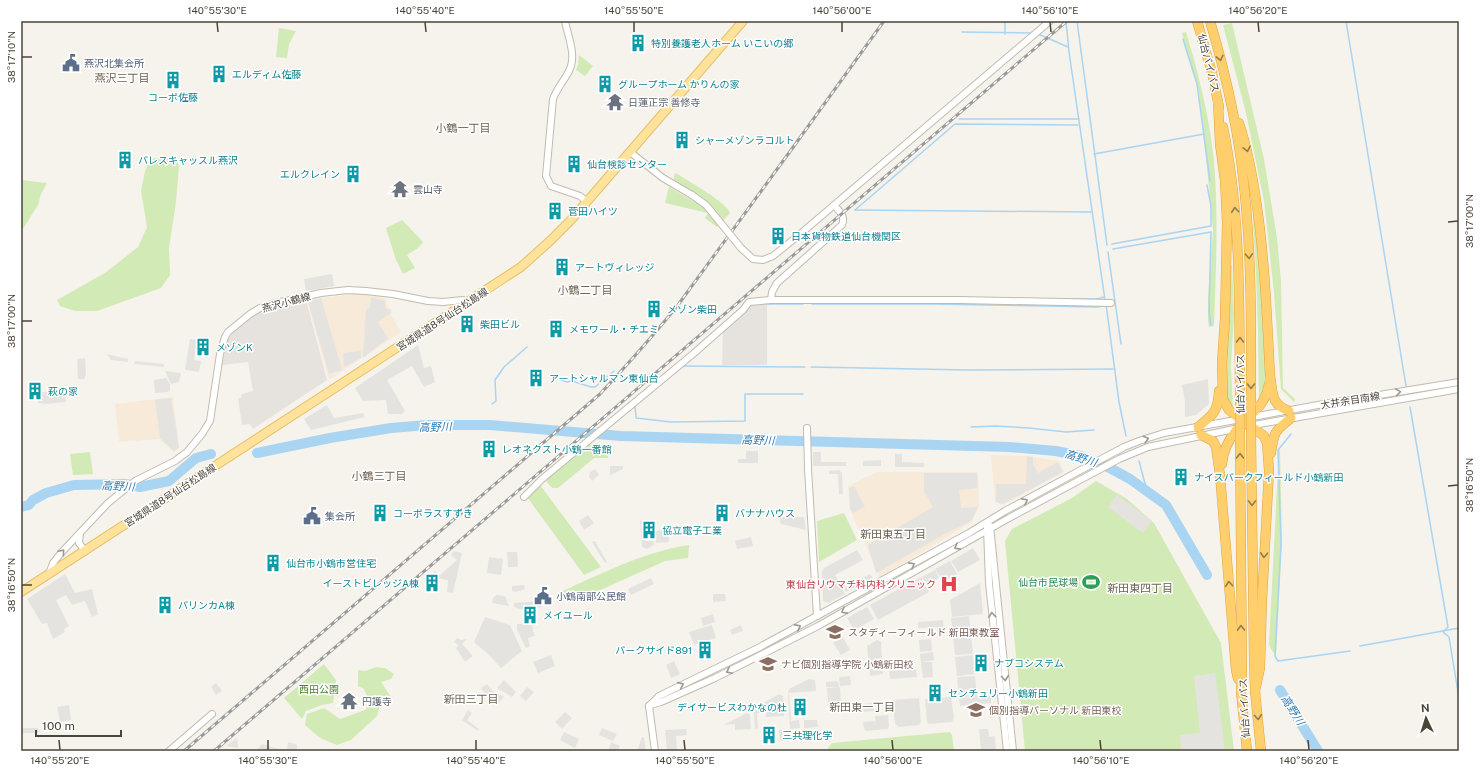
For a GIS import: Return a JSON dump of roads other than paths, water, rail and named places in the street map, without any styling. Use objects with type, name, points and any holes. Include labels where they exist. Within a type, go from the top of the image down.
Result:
[{"type":"highway","name":"仙台バイパス","points":[[1197,21],[1212,73],[1218,102],[1232,182],[1237,236],[1239,275],[1241,692],[1247,751]]},
{"type":"highway","name":"仙台バイパス","points":[[1210,21],[1230,99],[1245,195],[1248,234],[1250,271],[1252,554],[1255,691],[1261,751]]},
{"type":"highway","points":[[1230,99],[1245,140],[1255,194],[1261,237],[1270,375],[1273,398],[1281,408],[1290,414],[1274,434],[1269,471],[1260,668],[1255,691]]},
{"type":"highway","points":[[1218,102],[1227,223],[1225,318],[1218,401],[1215,412],[1199,431],[1213,441],[1216,447],[1220,475],[1236,670],[1241,692]]},
{"type":"highway","points":[[1222,363],[1223,399],[1228,410],[1246,421],[1264,436],[1267,443],[1269,471]]},
{"type":"highway","points":[[1220,475],[1223,454],[1226,447],[1238,428],[1264,401],[1270,375]]},
{"type":"main road","name":"宮城県道8号仙台松島線","points":[[21,592],[521,267],[551,240],[586,202],[743,21]]},
{"type":"street","points":[[565,21],[572,54],[572,61],[570,70],[555,92],[552,108],[546,176],[551,186],[580,196],[586,202]]},
{"type":"street","points":[[630,152],[663,178],[706,205],[741,248],[752,259],[763,260],[773,256],[799,235],[1050,21]]},
{"type":"street","points":[[771,300],[774,287],[777,283],[842,225],[844,220],[843,217],[834,205]]},
{"type":"street","name":"燕沢小鶴線","points":[[80,533],[108,503],[128,487],[187,452],[207,428],[210,421],[220,354],[225,337],[232,328],[260,308],[321,293],[348,290],[366,290],[428,301],[442,302],[464,300],[467,303]]},
{"type":"street","points":[[524,497],[542,479],[693,354],[743,310],[749,302],[771,300],[952,300],[1108,303]]},
{"type":"street","name":"大井余目南線","points":[[1290,414],[1459,382]]},
{"type":"street","points":[[649,706],[715,678],[818,626],[1099,469],[1148,447],[1199,431],[1246,421],[1459,389]]},
{"type":"street","points":[[649,706],[659,696],[758,648],[1124,447],[1164,433],[1238,428]]},
{"type":"street","points":[[807,429],[817,616]]},
{"type":"street","points":[[988,521],[1013,751]]},
{"type":"street","points":[[989,530],[989,583],[1007,751]]},
{"type":"street","points":[[80,533],[79,543],[83,552]]},
{"type":"street","points":[[49,574],[53,563],[80,533]]},
{"type":"street","points":[[649,706],[655,751]]},
{"type":"street","points":[[169,751],[212,714]]},
{"type":"waterway","points":[[1005,21],[1005,34]]},
{"type":"waterway","points":[[1066,21],[1069,52],[1105,300]]},
{"type":"waterway","points":[[1077,21],[1107,245]]},
{"type":"waterway","points":[[1346,21],[1406,386]]},
{"type":"waterway","points":[[962,32],[1032,33]]},
{"type":"waterway","points":[[1038,34],[1068,47]]},
{"type":"waterway","points":[[1183,39],[1197,84],[1210,181]]},
{"type":"waterway","points":[[959,119],[1079,119]]},
{"type":"waterway","points":[[855,210],[955,124],[1078,125]]},
{"type":"waterway","points":[[1094,154],[1204,134]]},
{"type":"waterway","points":[[1112,244],[1211,226],[1211,206],[1207,185]]},
{"type":"waterway","points":[[855,210],[1091,212]]},
{"type":"waterway","points":[[1113,249],[1211,232],[1209,312],[1211,325]]},
{"type":"waterway","points":[[1108,252],[1121,344]]},
{"type":"waterway","points":[[787,297],[807,297]]},
{"type":"waterway","points":[[1060,299],[1097,299],[1104,297]]},
{"type":"waterway","points":[[759,304],[803,304]]},
{"type":"waterway","points":[[812,304],[1104,306]]},
{"type":"waterway","points":[[1106,304],[1119,402],[1126,436]]},
{"type":"waterway","points":[[492,404],[496,401],[495,380],[504,367],[527,347]]},
{"type":"waterway","points":[[682,366],[805,367]]},
{"type":"waterway","points":[[811,367],[969,370],[1115,369]]},
{"type":"waterway","points":[[558,379],[595,387],[614,371]]},
{"type":"waterway","points":[[635,405],[636,418],[671,422],[745,421],[745,394],[803,394]]},
{"type":"waterway","points":[[1410,407],[1448,627],[1443,632],[1449,637],[1459,698]]},
{"type":"waterway","name":"高野川","points":[[257,453],[330,438],[391,428],[428,425],[490,425],[621,436],[1009,447],[1056,451],[1080,456],[1108,467],[1130,479],[1166,505],[1207,575]]},
{"type":"waterway","points":[[971,427],[995,426],[1066,432],[1094,430]]},
{"type":"waterway","points":[[1291,434],[1278,450],[1281,544],[1275,656],[1278,661],[1350,651]]},
{"type":"waterway","name":"高野川","points":[[21,507],[29,505],[33,500],[46,493],[74,485],[125,484],[140,487],[169,481],[196,458],[211,454]]},
{"type":"waterway","points":[[1139,461],[1147,491]]},
{"type":"waterway","points":[[1360,646],[1459,628]]},
{"type":"waterway","name":"高野川","points":[[1280,690],[1318,751]]},
{"type":"railway","points":[[184,751],[600,394],[678,305],[884,21]]},
{"type":"railway","points":[[214,751],[1067,21]]},
{"type":"place","name":"特別養護老人ホーム いこいの郷","points":[[638,43]]},
{"type":"place","name":"燕沢北集会所","points":[[71,63]]},
{"type":"place","name":"エルディム佐藤","points":[[219,74]]},
{"type":"place","name":"コーポ佐藤","points":[[173,80]]},
{"type":"place","name":"グループホーム かりんの家","points":[[605,84]]},
{"type":"place","name":"日蓮正宗 善修寺","points":[[615,102]]},
{"type":"place","name":"シャーメゾンラコルト","points":[[682,140]]},
{"type":"place","name":"パレスキャッスル燕沢","points":[[125,160]]},
{"type":"place","name":"仙台検診センター","points":[[574,164]]},
{"type":"place","name":"エルクレイン","points":[[353,174]]},
{"type":"place","name":"雲山寺","points":[[400,189]]},
{"type":"place","name":"菅田ハイツ","points":[[555,211]]},
{"type":"place","name":"日本貨物鉄道仙台機関区","points":[[778,236]]},
{"type":"place","name":"アートヴィレッジ","points":[[562,267]]},
{"type":"place","name":"メゾン柴田","points":[[654,309]]},
{"type":"place","name":"柴田ビル","points":[[467,324]]},
{"type":"place","name":"メモワール・チエミ","points":[[556,329]]},
{"type":"place","name":"メゾンK","points":[[203,347]]},
{"type":"place","name":"アートシャルマン東仙台","points":[[536,378]]},
{"type":"place","name":"萩の家","points":[[35,391]]},
{"type":"place","name":"レオネクスト小鶴一番館","points":[[489,449]]},
{"type":"place","name":"ナイスパークフィールド小鶴新田","points":[[1181,477]]},
{"type":"place","name":"コーポラスすずき","points":[[380,513]]},
{"type":"place","name":"バナナハウス","points":[[722,513]]},
{"type":"place","name":"集会所","points":[[312,516]]},
{"type":"place","name":"協立電子工業","points":[[649,530]]},
{"type":"place","name":"仙台市小鶴市営住宅","points":[[273,563]]},
{"type":"place","name":"仙台市民球場","points":[[1091,582]]},
{"type":"place","name":"イーストビレッジA棟","points":[[432,583]]},
{"type":"place","name":"東仙台リウマチ科内科クリニック","points":[[949,584]]},
{"type":"place","name":"小鶴南部公民館","points":[[543,596]]},
{"type":"place","name":"パリンカA棟","points":[[165,605]]},
{"type":"place","name":"メイユール","points":[[530,615]]},
{"type":"place","name":"スタディーフィールド 新田東教室","points":[[835,632]]},
{"type":"place","name":"パークサイド891","points":[[705,650]]},
{"type":"place","name":"ナブコシステム","points":[[981,663]]},
{"type":"place","name":"ナビ個別指導学院 小鶴新田校","points":[[768,664]]},
{"type":"place","name":"センチュリー小鶴新田","points":[[935,693]]},
{"type":"place","name":"円護寺","points":[[349,701]]},
{"type":"place","name":"デイサービスわかなの杜","points":[[800,707]]},
{"type":"place","name":"個別指導パーソナル 新田東校","points":[[976,710]]},
{"type":"place","name":"三共理化学","points":[[769,735]]},
{"type":"district","name":"燕沢三丁目","points":[[122,78]]},
{"type":"district","name":"小鶴一丁目","points":[[463,128]]},
{"type":"district","name":"小鶴二丁目","points":[[585,290]]},
{"type":"district","name":"小鶴三丁目","points":[[379,476]]},
{"type":"district","name":"新田東五丁目","points":[[893,534]]},
{"type":"district","name":"新田東四丁目","points":[[1140,588]]},
{"type":"district","name":"新田三丁目","points":[[471,699]]},
{"type":"district","name":"新田東一丁目","points":[[862,707]]},
{"type":"park label","name":"西田公園","points":[[319,689]]}]
